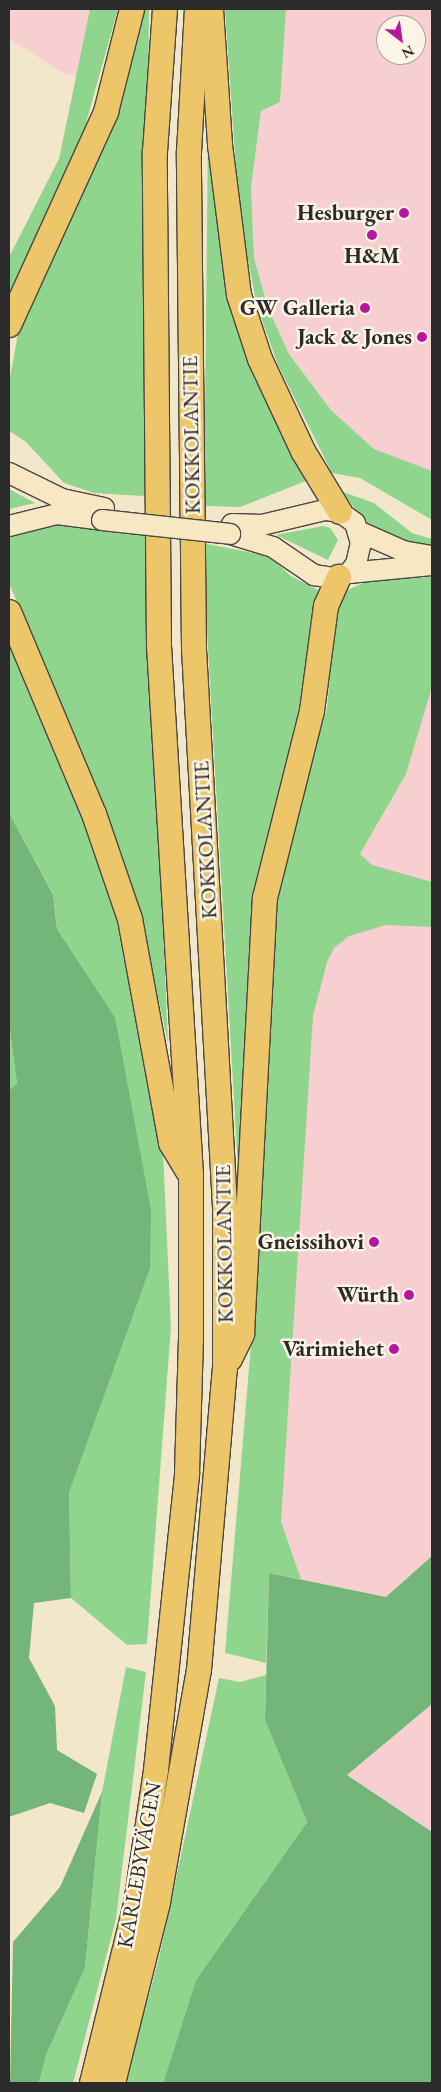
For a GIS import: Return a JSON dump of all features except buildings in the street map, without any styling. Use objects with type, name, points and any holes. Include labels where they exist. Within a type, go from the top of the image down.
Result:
[{"type":"highway","points":[[9,325],[106,112],[132,9]]},
{"type":"highway","name":"KOKKOLANTIE","points":[[165,9],[154,152],[159,646],[191,1175],[186,1473],[169,1644]]},
{"type":"highway","name":"KOKKOLANTIE","points":[[197,9],[188,152],[194,648],[225,1206],[226,1369],[199,1670]]},
{"type":"highway","points":[[211,9],[220,145],[240,295],[260,359],[303,451],[340,512]]},
{"type":"highway","points":[[226,1369],[242,1334],[265,898],[312,711],[326,606],[344,575]]},
{"type":"highway","points":[[9,612],[94,814],[130,919],[171,1143],[191,1175]]},
{"type":"highway","name":"KARLEBYVÄGEN","points":[[92,2083],[136,1904],[169,1644]]},
{"type":"highway","name":"KARLEBYVÄGEN","points":[[113,2083],[158,1902],[199,1670]]},
{"type":"main road","points":[[9,473],[62,499],[103,514]]},
{"type":"main road","points":[[9,526],[57,514],[103,514],[231,529],[262,525],[325,510],[340,512],[360,532],[403,551],[432,556]]},
{"type":"main road","points":[[231,529],[273,547],[314,575],[344,575],[432,565]]},
{"type":"main road","points":[[344,575],[359,556],[360,532]]},
{"type":"shaded area","points":[[9,9],[90,9],[78,76],[65,74],[9,39]]},
{"type":"shaded area","points":[[286,9],[432,9],[432,471],[374,449],[331,410],[289,354],[268,308],[254,258],[251,187],[261,111],[280,102]]},
{"type":"shaded area","points":[[432,687],[432,1556],[386,1597],[269,1573],[304,952],[406,774]]},
{"type":"shaded area","points":[[432,1704],[432,1832],[347,1775]]},
{"type":"green space","points":[[90,9],[118,9],[72,173],[9,295],[9,257],[59,159]]},
{"type":"green space","points":[[139,9],[149,9],[144,496],[94,493],[64,483],[25,441],[9,431],[9,383],[19,328]]},
{"type":"green space","points":[[225,9],[286,9],[280,102],[261,111],[251,187],[254,258],[268,308],[289,354],[331,410],[374,449],[432,471],[432,520],[360,478],[332,473],[278,365],[257,306],[239,214]]},
{"type":"green space","points":[[208,132],[293,456],[306,481],[240,507],[204,506]]},
{"type":"green space","points":[[9,489],[35,503],[9,509]]},
{"type":"green space","points":[[343,492],[374,503],[412,533],[432,539],[432,547],[391,541],[370,530]]},
{"type":"green space","points":[[84,523],[146,534],[168,1043],[145,938],[90,778],[9,583],[9,538],[37,527]]},
{"type":"green space","points":[[323,526],[330,528],[338,540],[328,560],[276,535]]},
{"type":"green space","points":[[202,543],[269,556],[291,576],[320,591],[304,710],[261,870],[240,1205]]},
{"type":"green space","points":[[432,577],[432,687],[406,774],[360,854],[372,865],[432,882],[432,927],[386,925],[349,936],[334,948],[327,962],[313,1016],[281,1522],[301,1579],[269,1573],[266,1663],[225,1653],[256,1285],[267,956],[284,858],[327,708],[336,610],[348,590],[371,579]]},
{"type":"green space","points":[[9,636],[91,832],[124,938],[163,1152],[171,1327],[147,1644],[127,1645],[71,1598],[69,1493],[150,1269],[115,1017],[57,929],[53,893],[9,813]]},
{"type":"green space","points":[[9,813],[53,894],[57,929],[115,1017],[151,1210],[150,1269],[69,1493],[71,1598],[34,1603],[29,1658],[55,1706],[57,1750],[97,1774],[84,1813],[50,1803],[9,1817],[9,1090],[17,1084],[9,1023]]},
{"type":"green space","points":[[9,1023],[17,1084],[9,1090]]},
{"type":"green space","points":[[432,1556],[432,1704],[347,1775],[432,1832],[432,2083],[163,2083],[196,1980],[307,1822],[265,1720],[269,1573],[386,1597]]},
{"type":"green space","points":[[126,1667],[146,1672],[116,1919],[73,2083],[39,2083],[46,2055],[85,1968],[102,1792]]},
{"type":"green space","points":[[266,1675],[265,1720],[307,1822],[196,1980],[163,2083],[125,2083],[159,1958],[219,1678],[240,1682]]},
{"type":"green space","points":[[102,1792],[85,1968],[46,2055],[39,2083],[10,2083],[13,1942],[60,1887]]},
{"type":"place","name":"Hesburger","points":[[404,213]]},
{"type":"place","name":"H&M","points":[[372,235]]},
{"type":"place","name":"GW Galleria","points":[[365,308]]},
{"type":"place","name":"Jack & Jones","points":[[422,337]]},
{"type":"place","name":"Gneissihovi","points":[[374,1242]]},
{"type":"place","name":"Würth","points":[[409,1295]]},
{"type":"place","name":"Värimiehet","points":[[394,1349]]}]
